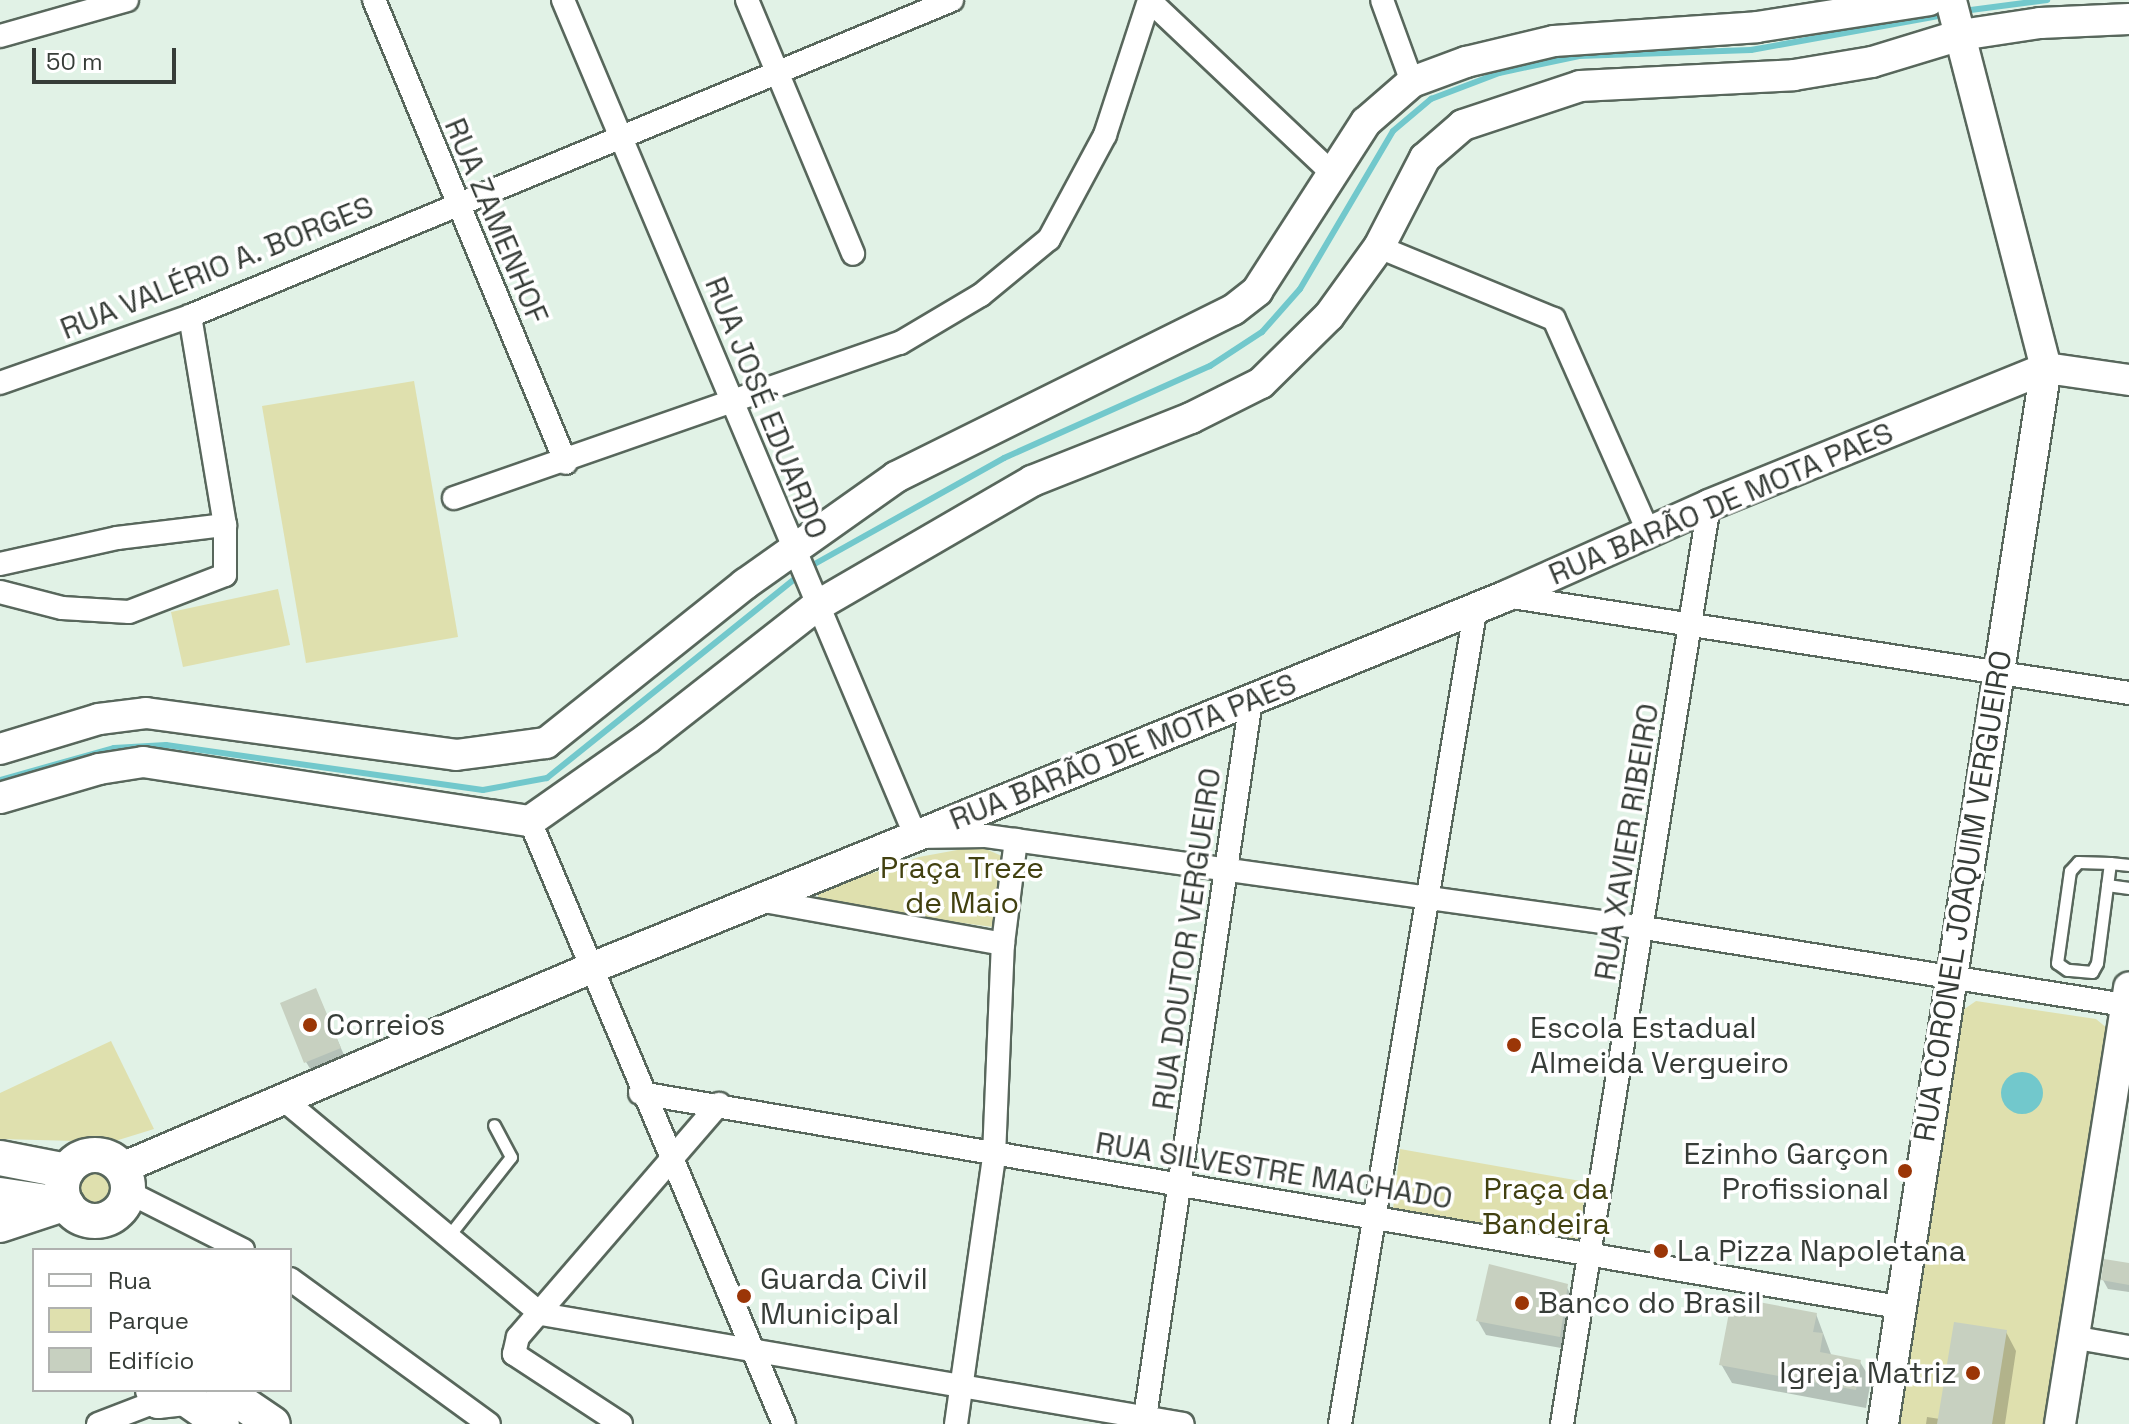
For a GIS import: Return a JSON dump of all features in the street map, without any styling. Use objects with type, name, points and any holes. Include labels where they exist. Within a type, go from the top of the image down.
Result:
[{"type":"main road","points":[[0,749],[99,719],[146,713],[456,755],[546,743],[792,552],[896,477],[1233,310],[1257,291],[1366,122],[1412,82],[1466,62],[1554,41],[1757,27],[1880,2],[1929,0]]},
{"type":"main road","points":[[1951,0],[2046,368],[2129,380]]},
{"type":"main road","points":[[0,798],[99,769],[143,762],[530,821],[648,738],[815,607],[1032,481],[1191,418],[1261,383],[1329,316],[1379,247],[1425,158],[1441,139],[1488,113],[1580,86],[1794,75],[1872,62],[1961,35],[2040,23],[2129,19]]},
{"type":"main road","name":"RUA BARÃO DE MOTA PAES","points":[[125,1180],[283,1099],[589,969],[765,901],[1506,596],[1709,505],[2046,368]]},
{"type":"main road","name":"RUA CORONEL JOAQUIM VERGUEIRO","points":[[1883,1424],[1948,977],[2046,368]]},
{"type":"main road","points":[[2060,1424],[2128,1000]]},
{"type":"main road","points":[[0,1158],[67,1171],[94,1155],[125,1180],[110,1217],[0,1195]]},
{"type":"main road","points":[[67,1171],[62,1188],[92,1248]]},
{"type":"main road","points":[[0,1227],[74,1211]]},
{"type":"main road","points":[[226,1392],[273,1424]]},
{"type":"main road","points":[[159,1405],[185,1398],[222,1424]]},
{"type":"street","points":[[0,36],[127,0]]},
{"type":"street","name":"RUA ZAMENHOF","points":[[374,0],[455,204],[566,463]]},
{"type":"street","name":"RUA JOSÉ EDUARDO","points":[[563,0],[624,138],[815,607],[916,837]]},
{"type":"street","points":[[747,0],[780,72],[853,254]]},
{"type":"street","name":"RUA VALÉRIO A. BORGES","points":[[0,383],[190,316],[952,0]]},
{"type":"street","points":[[454,498],[566,463],[900,343],[981,295],[1049,239],[1105,135],[1149,0],[1333,174]]},
{"type":"street","points":[[1382,0],[1412,82]]},
{"type":"street","points":[[1379,247],[1554,319],[1648,531]]},
{"type":"street","points":[[0,592],[62,608],[129,612],[225,575],[225,525],[190,316]]},
{"type":"street","name":"RUA XAVIER RIBEIRO","points":[[1562,1424],[1593,1253],[1709,505]]},
{"type":"street","points":[[0,564],[117,538],[225,525]]},
{"type":"street","points":[[1506,596],[2129,693]]},
{"type":"street","points":[[1340,1424],[1430,899],[1476,606]]},
{"type":"street","name":"RUA DOUTOR VERGUEIRO","points":[[1144,1421],[1230,871],[1251,700]]},
{"type":"street","points":[[530,821],[640,1093],[672,1160],[784,1424]]},
{"type":"street","points":[[916,837],[1016,840],[1644,928],[1948,977],[2128,1000]]},
{"type":"street","points":[[956,1424],[994,1156],[1003,944],[1016,840]]},
{"type":"street","points":[[765,901],[1003,944]]},
{"type":"street","name":"RUA SILVESTRE MACHADO","points":[[640,1093],[719,1104],[1180,1188],[1377,1217],[1899,1307]]},
{"type":"street","points":[[283,1099],[447,1239],[541,1314],[1144,1421],[1183,1424]]},
{"type":"street","points":[[621,1424],[514,1354],[518,1337],[719,1104]]},
{"type":"street","points":[[125,1180],[240,1248]]},
{"type":"street","points":[[292,1280],[489,1424]]},
{"type":"street","points":[[2072,1337],[2129,1347]]},
{"type":"street","points":[[98,1424],[159,1405]]},
{"type":"lane","points":[[2110,863],[2097,963],[2092,972],[2067,970],[2057,963],[2070,871],[2078,862],[2110,863],[2129,865]]},
{"type":"lane","points":[[2107,885],[2129,888]]},
{"type":"lane","points":[[447,1239],[511,1157],[494,1125]]},
{"type":"green space","points":[[414,381],[458,637],[306,663],[262,406]]},
{"type":"green space","points":[[278,589],[290,645],[183,667],[171,612]]},
{"type":"green space","name":"Praça Treze de Maio","points":[[979,846],[1004,857],[993,927],[818,904],[818,892],[919,857]]},
{"type":"green space","points":[[1976,1001],[2096,1019],[2108,1029],[2052,1424],[1900,1424],[1963,1010]]},
{"type":"green space","points":[[111,1041],[154,1129],[112,1142],[0,1139],[0,1093]]},
{"type":"green space","name":"Praça da Bandeira","points":[[1400,1149],[1586,1182],[1579,1243],[1393,1209]]},
{"type":"green space","points":[[97,1168],[109,1174],[115,1186],[109,1198],[97,1204],[85,1198],[79,1186],[85,1174]]},
{"type":"water","points":[[2022,1072],[2037,1078],[2043,1093],[2037,1108],[2022,1114],[2007,1108],[2001,1093],[2007,1078]]},
{"type":"building","name":"Correios","points":[[316,988],[341,1048],[304,1063],[280,1003]]},
{"type":"building","points":[[2104,1259],[2129,1263],[2129,1285],[2101,1280]]},
{"type":"building","name":"Banco do Brasil","points":[[1489,1264],[1568,1284],[1560,1337],[1476,1321]]},
{"type":"building","points":[[1732,1297],[1817,1313],[1813,1332],[1823,1333],[1820,1352],[1861,1360],[1856,1390],[1719,1365]]},
{"type":"building","name":"Igreja Matriz","points":[[1954,1322],[2007,1330],[1992,1424],[1937,1424]]},
{"type":"waterway","points":[[1963,11],[2047,0]]},
{"type":"waterway","points":[[0,780],[114,748],[166,745],[483,790],[547,778],[811,566],[1004,458],[1210,366],[1262,332],[1300,289],[1393,131],[1431,99],[1499,73],[1579,56],[1751,50],[1944,15]]},
{"type":"place","name":"Correios","points":[[310,1025]]},
{"type":"place","name":"Escola Estadual Almeida Vergueiro","points":[[1514,1045]]},
{"type":"place","name":"Ezinho Garçon Profissional","points":[[1905,1171]]},
{"type":"place","name":"La Pizza Napoletana","points":[[1661,1251]]},
{"type":"place","name":"Guarda Civil Municipal","points":[[744,1296]]},
{"type":"place","name":"Banco do Brasil","points":[[1522,1303]]},
{"type":"place","name":"Igreja Matriz","points":[[1973,1373]]}]
